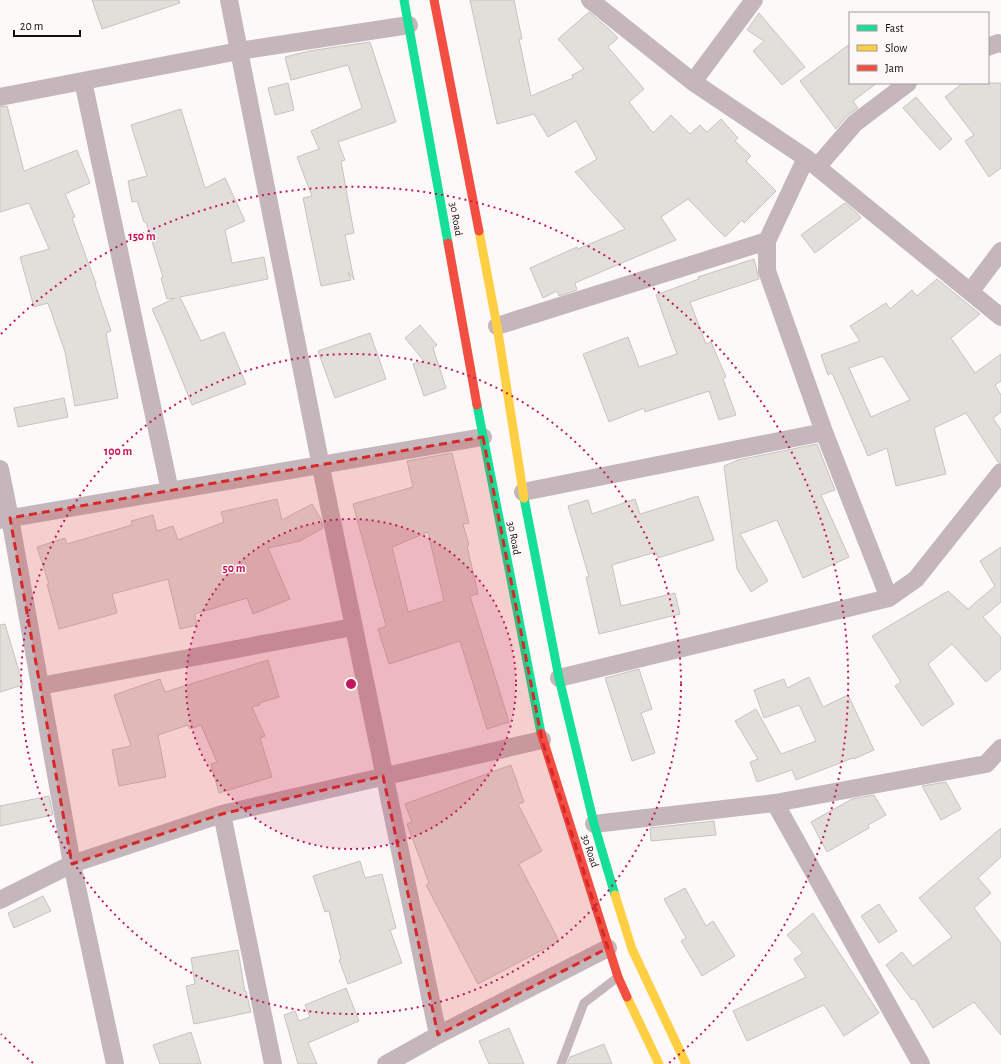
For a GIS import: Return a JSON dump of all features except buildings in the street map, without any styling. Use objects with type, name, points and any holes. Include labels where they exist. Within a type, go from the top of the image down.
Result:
[{"type":"main road","name":"30 Road","points":[[404,0],[483,437],[542,740],[618,978],[659,1064]]},
{"type":"main road","name":"30 Road","points":[[434,0],[498,326],[523,492],[559,678],[594,824],[632,949],[686,1064]]},
{"type":"street","points":[[229,0],[320,465],[383,776],[438,1035]]},
{"type":"street","points":[[590,0],[693,82],[811,162],[1001,317]]},
{"type":"street","points":[[693,82],[754,0]]},
{"type":"street","points":[[0,97],[239,51],[409,25]]},
{"type":"street","points":[[989,47],[1001,44]]},
{"type":"street","points":[[83,81],[170,491]]},
{"type":"street","points":[[889,598],[824,432],[767,271],[766,241],[811,162],[855,123],[907,84]]},
{"type":"street","points":[[498,326],[766,241]]},
{"type":"street","points":[[970,292],[1001,251]]},
{"type":"street","points":[[523,492],[824,432]]},
{"type":"street","points":[[5,519],[483,437]]},
{"type":"street","points":[[0,469],[5,519],[40,686],[72,864],[115,1064]]},
{"type":"street","points":[[559,678],[889,598],[916,579],[1001,472]]},
{"type":"street","points":[[40,686],[353,627]]},
{"type":"street","points":[[0,900],[72,864],[222,814],[542,740]]},
{"type":"street","points":[[594,824],[775,803],[986,764],[1001,748]]},
{"type":"street","points":[[775,803],[921,1064]]},
{"type":"street","points":[[222,814],[274,1064]]},
{"type":"street","points":[[386,1064],[438,1035],[608,948]]},
{"type":"lane","points":[[561,1064],[584,1003],[618,978]]},
{"type":"highlighted area","points":[[483,437],[542,740],[608,948],[438,1035],[383,776],[222,814],[72,864],[10,518]]},
{"type":"traffic: fast","points":[[404,0],[448,243]]},
{"type":"traffic: fast","points":[[477,405],[541,733]]},
{"type":"traffic: fast","points":[[524,498],[559,678],[594,824],[615,895]]},
{"type":"traffic: slow","points":[[479,231],[497,326],[524,498]]},
{"type":"traffic: slow","points":[[615,895],[632,949],[686,1064]]},
{"type":"traffic: slow","points":[[627,997],[659,1064]]},
{"type":"traffic: jam","points":[[434,0],[479,231]]},
{"type":"traffic: jam","points":[[448,243],[477,405]]},
{"type":"traffic: jam","points":[[541,733],[618,977],[627,997]]}]
